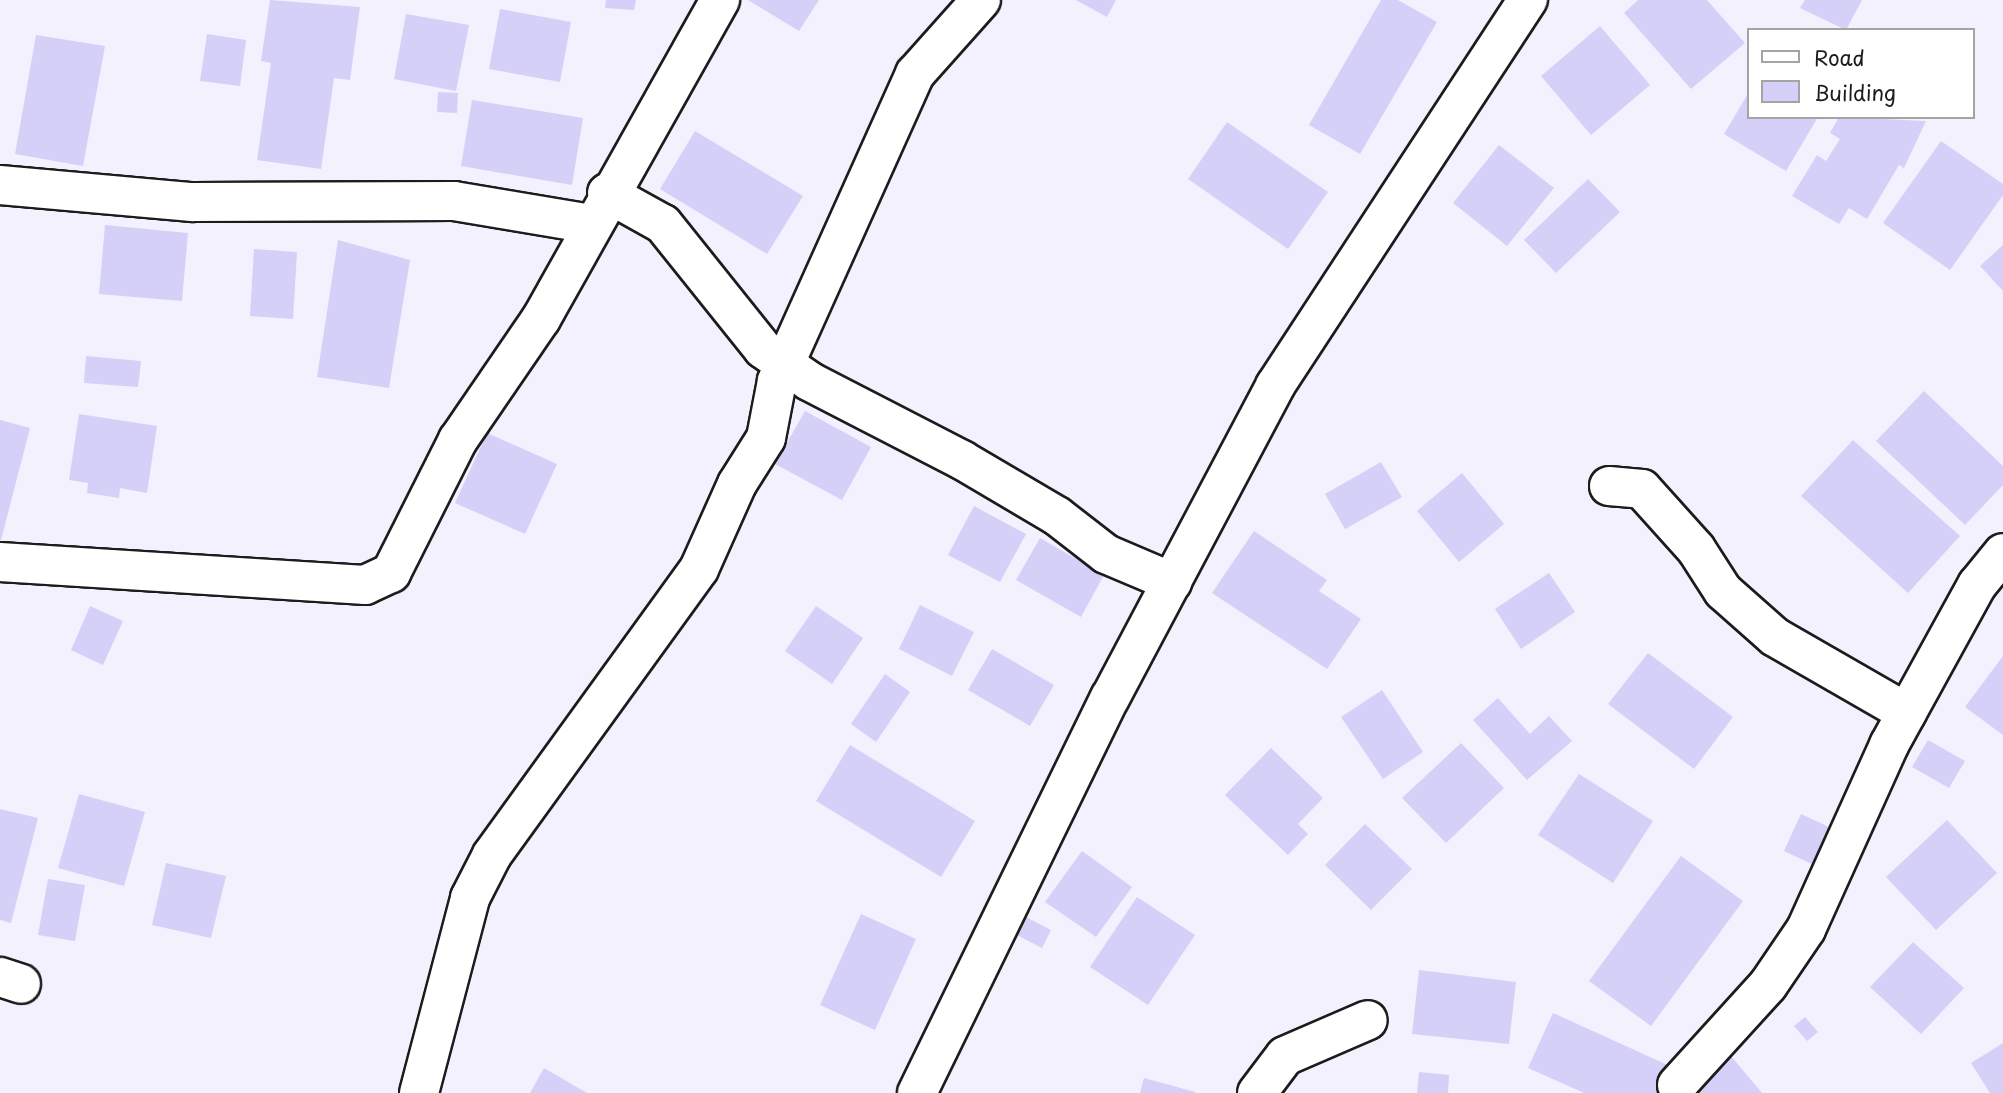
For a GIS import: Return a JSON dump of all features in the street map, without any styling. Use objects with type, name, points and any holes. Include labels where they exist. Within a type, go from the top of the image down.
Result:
[{"type":"street","points":[[0,562],[365,585],[391,573],[458,440],[541,319],[599,209],[720,0]]},
{"type":"street","points":[[419,1093],[470,898],[492,855],[699,569],[737,484],[766,438],[777,381],[915,74],[981,0]]},
{"type":"street","points":[[917,1093],[1172,582],[1275,386],[1528,0]]},
{"type":"street","points":[[0,185],[192,202],[454,201],[599,209],[663,224],[763,349],[786,365],[1057,516],[1105,554],[1172,582]]},
{"type":"street","points":[[1609,486],[1642,489],[1696,549],[1723,591],[1775,637],[1907,713]]},
{"type":"street","points":[[1677,1085],[1768,985],[1806,929],[1859,803],[1907,713],[1999,567]]},
{"type":"street","points":[[1257,1093],[1285,1056],[1367,1020]]},
{"type":"building","points":[[270,0],[360,7],[350,80],[334,78],[321,169],[257,160],[271,63],[261,61]]},
{"type":"building","points":[[606,0],[636,0],[634,10],[605,8]]},
{"type":"building","points":[[748,0],[819,0],[799,31]]},
{"type":"building","points":[[1076,0],[1116,0],[1107,17]]},
{"type":"building","points":[[1381,0],[1398,0],[1437,22],[1360,154],[1309,125]]},
{"type":"building","points":[[1638,0],[1707,0],[1745,43],[1691,89],[1624,13]]},
{"type":"building","points":[[1805,0],[1862,0],[1847,28],[1800,8]]},
{"type":"building","points":[[500,9],[571,22],[560,82],[489,69]]},
{"type":"building","points":[[406,14],[469,25],[456,91],[394,79]]},
{"type":"building","points":[[1600,26],[1650,85],[1591,135],[1541,76]]},
{"type":"building","points":[[207,34],[246,40],[240,86],[200,81]]},
{"type":"building","points":[[36,35],[105,46],[83,166],[15,154]]},
{"type":"building","points":[[438,92],[458,93],[457,113],[437,112]]},
{"type":"building","points":[[1748,94],[1748,119],[1817,119],[1786,171],[1724,134]]},
{"type":"building","points":[[472,100],[583,118],[572,185],[461,166]]},
{"type":"building","points":[[1838,119],[1926,121],[1904,168],[1899,165],[1867,219],[1849,208],[1839,224],[1792,196],[1817,155],[1826,161],[1840,139],[1830,133]]},
{"type":"building","points":[[1227,122],[1328,192],[1288,249],[1188,179]]},
{"type":"building","points":[[695,131],[803,196],[767,254],[660,189]]},
{"type":"building","points":[[1941,141],[2003,184],[2003,195],[1950,270],[1883,223]]},
{"type":"building","points":[[1499,145],[1554,188],[1507,246],[1453,203]]},
{"type":"building","points":[[1588,179],[1620,212],[1556,273],[1524,240]]},
{"type":"building","points":[[105,225],[188,233],[182,301],[99,294]]},
{"type":"building","points":[[338,240],[410,260],[389,388],[317,377]]},
{"type":"building","points":[[2003,245],[2003,291],[1980,266]]},
{"type":"building","points":[[254,249],[297,252],[293,319],[250,316]]},
{"type":"building","points":[[86,356],[141,361],[138,387],[84,383]]},
{"type":"building","points":[[1924,391],[2003,466],[2003,485],[1965,525],[1876,441]]},
{"type":"building","points":[[805,411],[871,447],[842,500],[775,464]]},
{"type":"building","points":[[79,414],[157,426],[147,493],[120,488],[119,498],[87,493],[88,483],[69,480]]},
{"type":"building","points":[[0,420],[30,428],[1,540],[0,540]]},
{"type":"building","points":[[487,433],[557,464],[525,534],[455,503]]},
{"type":"building","points":[[1853,440],[1960,536],[1908,593],[1801,496]]},
{"type":"building","points":[[1381,462],[1402,497],[1345,529],[1325,494]]},
{"type":"building","points":[[1462,473],[1504,524],[1459,562],[1417,511]]},
{"type":"building","points":[[974,506],[1026,534],[1000,582],[948,555]]},
{"type":"building","points":[[1254,531],[1327,580],[1319,591],[1361,619],[1327,669],[1212,593]]},
{"type":"building","points":[[1040,538],[1104,575],[1081,617],[1016,580]]},
{"type":"building","points":[[1549,573],[1575,612],[1521,649],[1495,609]]},
{"type":"building","points":[[920,605],[974,632],[952,676],[899,649]]},
{"type":"building","points":[[90,606],[123,621],[103,665],[71,650]]},
{"type":"building","points":[[816,606],[863,638],[832,684],[785,651]]},
{"type":"building","points":[[992,649],[1054,685],[1030,726],[968,690]]},
{"type":"building","points":[[1648,653],[1733,717],[1694,769],[1608,704]]},
{"type":"building","points":[[2003,656],[2003,735],[1965,707]]},
{"type":"building","points":[[885,674],[910,692],[876,742],[851,724]]},
{"type":"building","points":[[1382,690],[1423,752],[1383,779],[1341,717]]},
{"type":"building","points":[[1498,698],[1530,734],[1549,716],[1572,741],[1527,780],[1473,720]]},
{"type":"building","points":[[1928,740],[1965,761],[1949,788],[1912,767]]},
{"type":"building","points":[[1461,743],[1504,788],[1446,843],[1402,798]]},
{"type":"building","points":[[850,745],[975,821],[941,877],[816,801]]},
{"type":"building","points":[[1271,748],[1323,798],[1298,824],[1308,834],[1288,855],[1225,795]]},
{"type":"building","points":[[1579,774],[1653,821],[1613,883],[1538,835]]},
{"type":"building","points":[[79,794],[145,812],[124,886],[58,868]]},
{"type":"building","points":[[0,809],[38,818],[11,923],[0,920]]},
{"type":"building","points":[[1801,814],[1831,828],[1814,865],[1784,851]]},
{"type":"building","points":[[1947,820],[1997,873],[1936,930],[1886,877]]},
{"type":"building","points":[[1365,824],[1412,869],[1371,910],[1325,865]]},
{"type":"building","points":[[1082,851],[1132,887],[1096,937],[1045,902]]},
{"type":"building","points":[[1681,856],[1743,901],[1651,1026],[1589,981]]},
{"type":"building","points":[[166,863],[226,876],[211,938],[152,925]]},
{"type":"building","points":[[48,879],[85,885],[75,941],[38,935]]},
{"type":"building","points":[[1137,897],[1195,935],[1148,1005],[1090,967]]},
{"type":"building","points":[[861,914],[916,939],[875,1030],[820,1005]]},
{"type":"building","points":[[1024,916],[1051,930],[1042,948],[1015,934]]},
{"type":"building","points":[[1913,942],[1964,988],[1921,1034],[1870,987]]},
{"type":"building","points":[[1419,970],[1516,982],[1509,1044],[1412,1034]]},
{"type":"building","points":[[1553,1013],[1672,1067],[1660,1093],[1584,1093],[1528,1068]]},
{"type":"building","points":[[1805,1017],[1818,1032],[1807,1041],[1794,1026]]},
{"type":"building","points":[[2003,1043],[2003,1093],[1990,1093],[1971,1063]]},
{"type":"building","points":[[1730,1055],[1762,1093],[1700,1093],[1694,1085]]},
{"type":"building","points":[[544,1068],[587,1093],[530,1093]]},
{"type":"building","points":[[1419,1072],[1449,1075],[1448,1093],[1417,1093]]},
{"type":"building","points":[[1144,1078],[1195,1092],[1195,1093],[1140,1093]]}]
